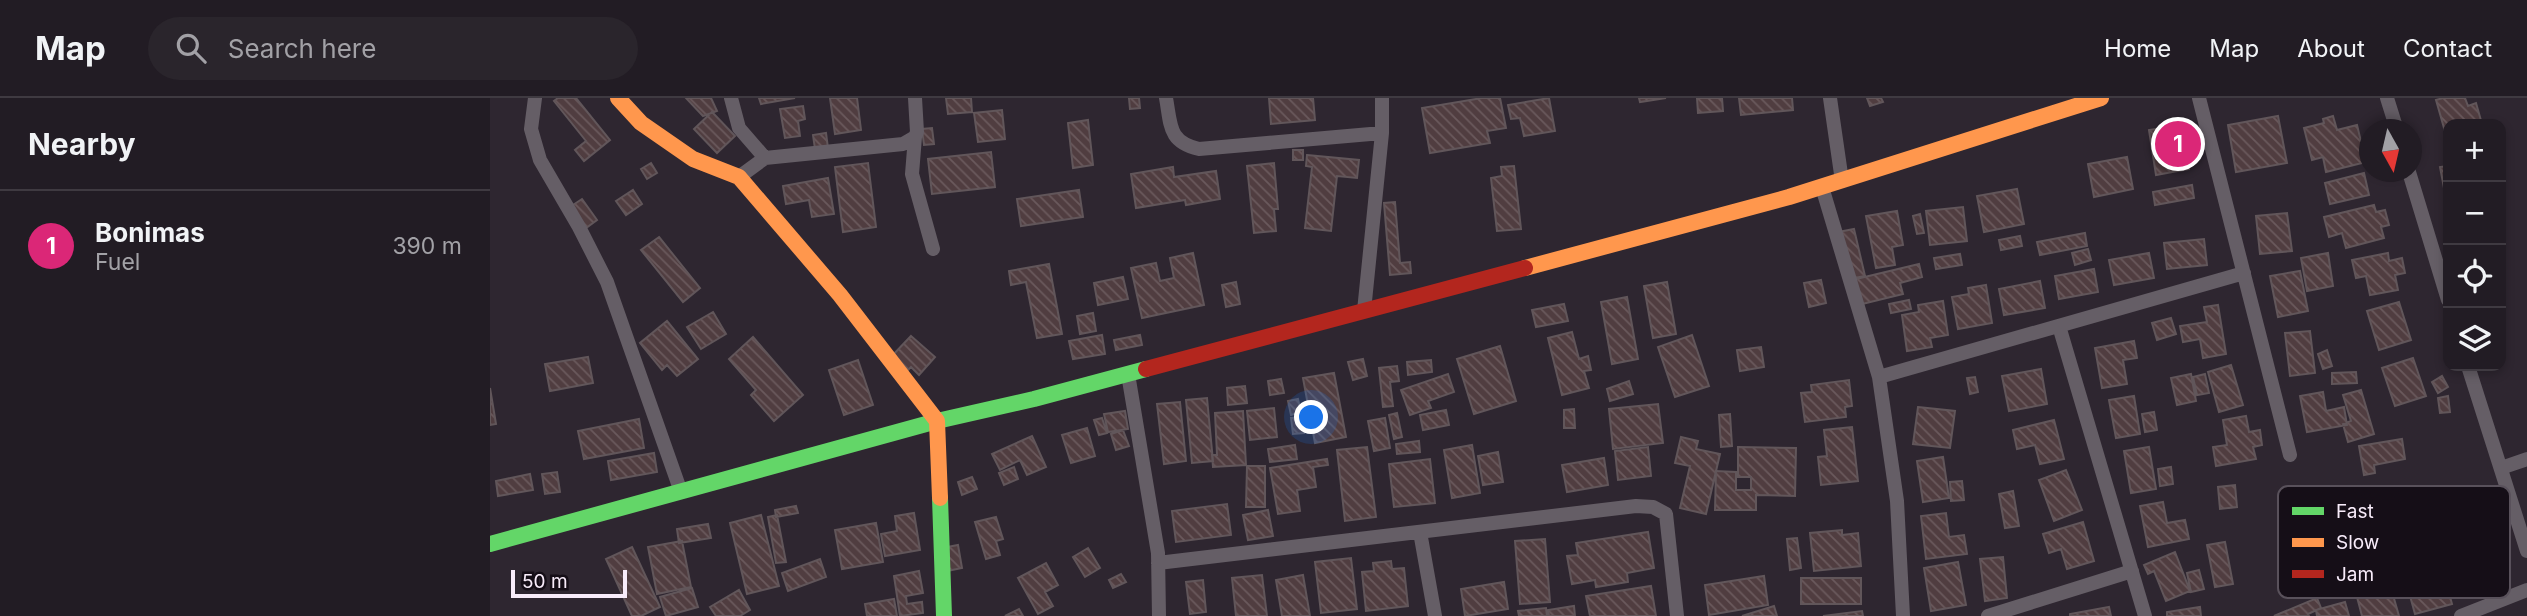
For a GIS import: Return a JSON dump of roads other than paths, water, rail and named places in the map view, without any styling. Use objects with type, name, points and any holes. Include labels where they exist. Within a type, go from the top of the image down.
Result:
[{"type":"main road","points":[[618,98],[642,123],[693,159],[738,177],[840,295],[937,421],[944,616]]},
{"type":"main road","points":[[490,544],[937,421],[1034,399],[1822,187],[2101,98]]},
{"type":"street","points":[[535,98],[531,129],[540,160],[607,282],[681,492]]},
{"type":"street","points":[[731,98],[739,128],[765,158]]},
{"type":"street","points":[[915,98],[917,121],[912,174],[933,249]]},
{"type":"street","points":[[1166,98],[1173,135],[1184,146],[1199,149],[1382,133]]},
{"type":"street","points":[[1364,311],[1382,133],[1382,98]]},
{"type":"street","points":[[1830,98],[1842,181]]},
{"type":"street","points":[[2199,98],[2290,455]]},
{"type":"street","points":[[2387,98],[2394,119]]},
{"type":"street","points":[[738,177],[765,158],[903,144],[915,136]]},
{"type":"street","points":[[2412,182],[2443,284]]},
{"type":"street","points":[[1822,187],[1879,377],[1896,501],[1903,616]]},
{"type":"street","points":[[1879,377],[2244,273]]},
{"type":"street","points":[[2059,326],[2145,616]]},
{"type":"street","points":[[2470,371],[2507,486]]},
{"type":"street","points":[[1128,374],[1158,563],[1159,616]]},
{"type":"street","points":[[2501,468],[2527,459]]},
{"type":"street","points":[[2510,497],[2527,551]]},
{"type":"street","points":[[1158,563],[1636,506],[1653,507],[1666,514],[1677,616]]},
{"type":"street","points":[[1420,532],[1435,616]]},
{"type":"street","points":[[1988,616],[2132,571]]},
{"type":"street","points":[[2510,597],[2527,590]]},
{"type":"street","points":[[2461,616],[2507,598]]},
{"type":"place","name":"Bonimas","points":[[2178,144]]}]
